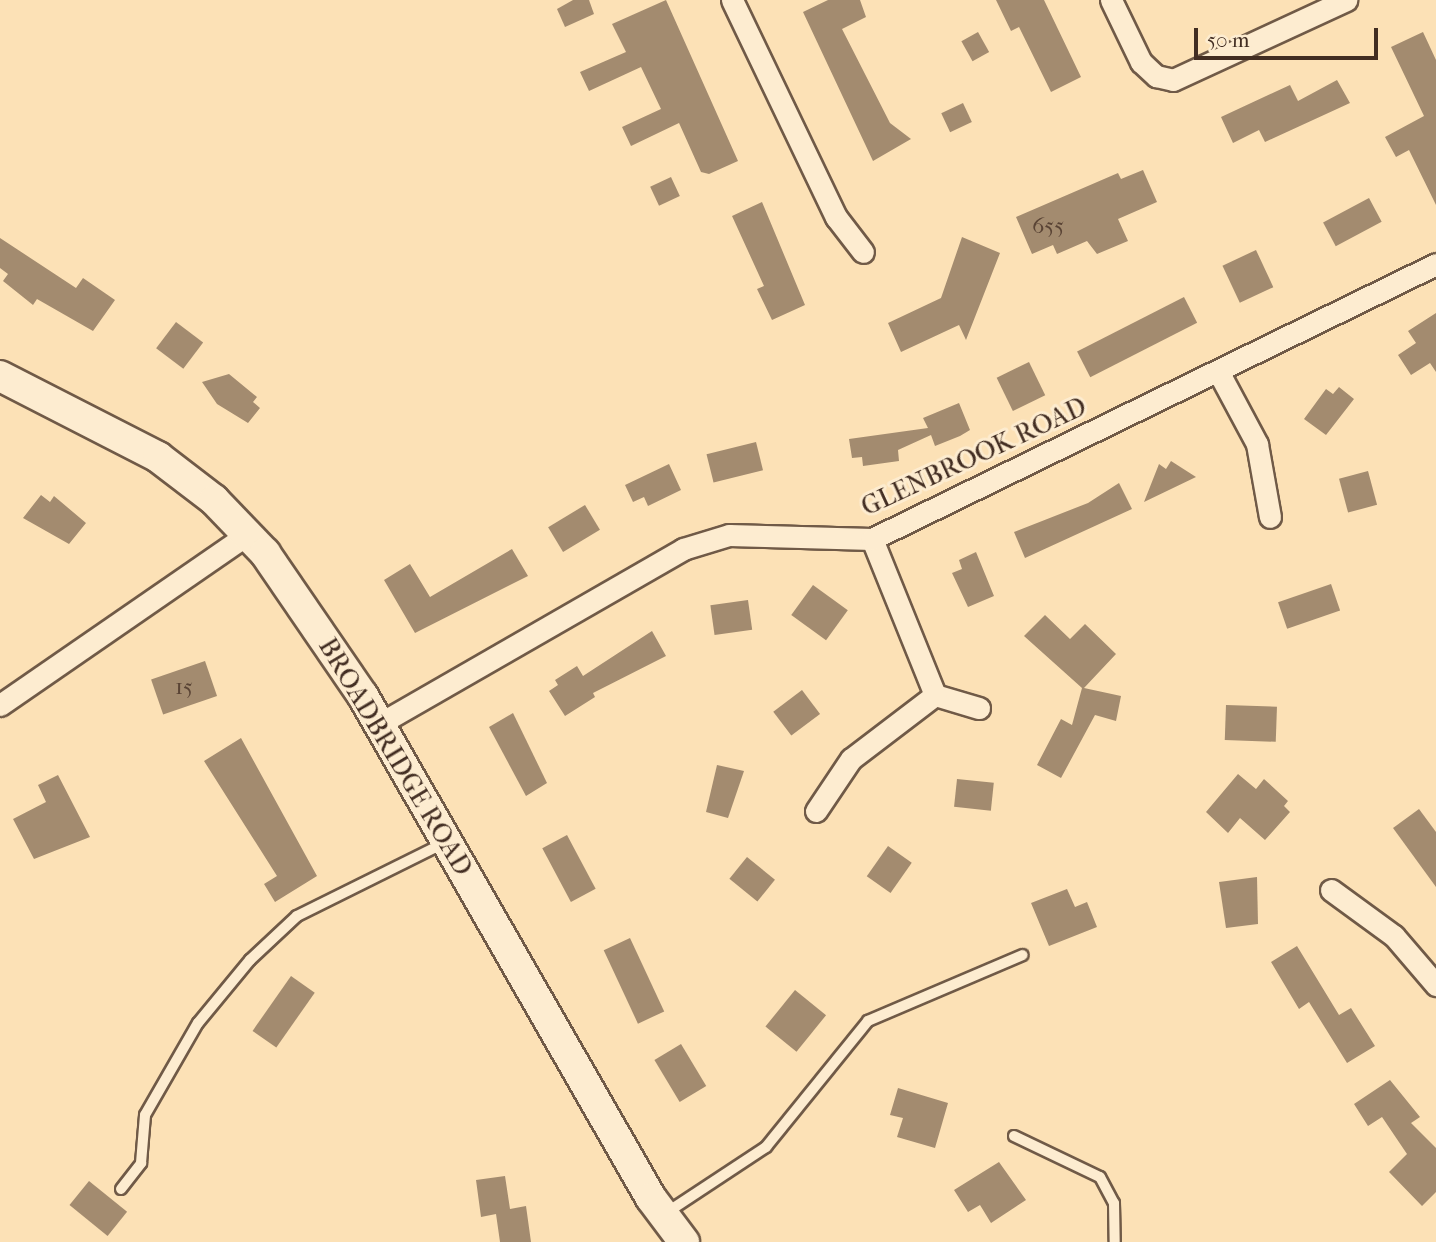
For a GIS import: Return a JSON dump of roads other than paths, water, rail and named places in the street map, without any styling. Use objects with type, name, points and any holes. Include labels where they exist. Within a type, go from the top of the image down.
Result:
[{"type":"main road","name":"BROADBRIDGE ROAD","points":[[0,376],[158,457],[248,534],[332,649],[379,724],[664,1215],[684,1242]]},
{"type":"street","points":[[732,0],[836,217],[863,252]]},
{"type":"street","points":[[1111,0],[1141,62],[1156,76],[1172,80],[1346,0]]},
{"type":"street","name":"GLENBROOK ROAD","points":[[379,724],[683,549],[729,535],[872,539],[1219,373],[1436,264]]},
{"type":"street","points":[[1219,373],[1257,444],[1270,517]]},
{"type":"street","points":[[0,705],[248,534]]},
{"type":"street","points":[[872,539],[935,695]]},
{"type":"street","points":[[935,695],[979,708]]},
{"type":"street","points":[[816,811],[851,759],[935,695]]},
{"type":"street","points":[[1331,890],[1404,945],[1436,985]]},
{"type":"lane","points":[[121,1189],[141,1163],[145,1115],[198,1023],[250,960],[297,916],[446,841]]},
{"type":"lane","points":[[664,1215],[766,1147],[868,1021],[1023,956]]},
{"type":"lane","points":[[1014,1136],[1100,1177],[1114,1203],[1115,1242]]}]
